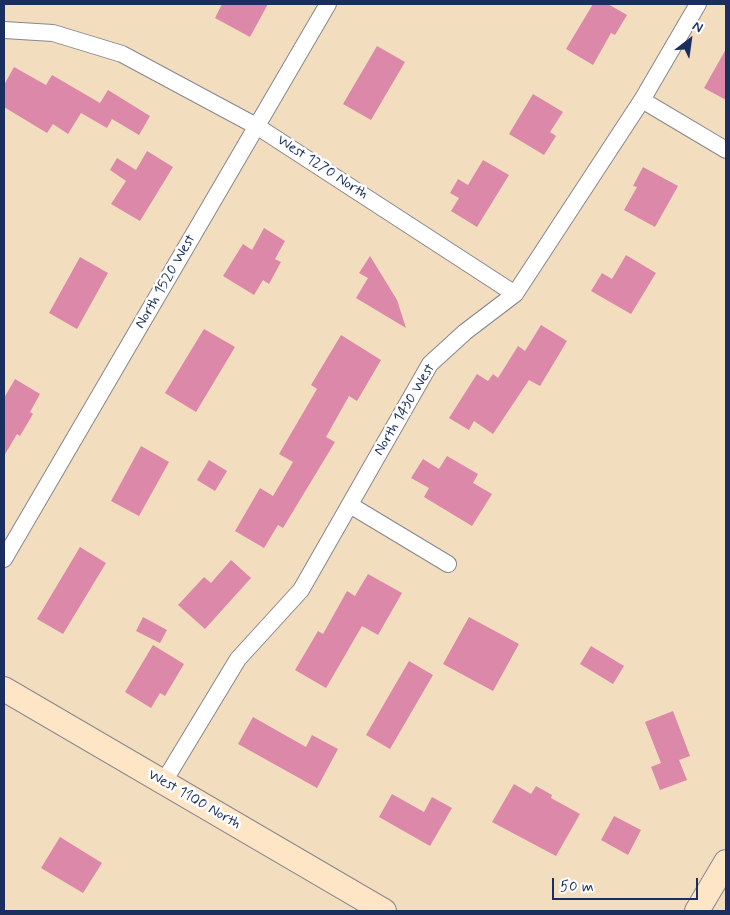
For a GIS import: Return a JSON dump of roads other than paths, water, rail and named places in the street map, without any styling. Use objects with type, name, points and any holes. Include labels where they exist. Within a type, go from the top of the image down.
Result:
[{"type":"main road","name":"West 1100 North","points":[[4,690],[384,911]]},
{"type":"main road","points":[[697,911],[726,862]]},
{"type":"street","name":"North 1520 West","points":[[4,559],[258,127],[328,4]]},
{"type":"street","name":"North 1430 West","points":[[163,783],[238,659],[301,590],[430,364],[464,332],[515,294],[642,100],[698,4]]},
{"type":"street","name":"West 1270 North","points":[[4,30],[53,33],[122,54],[258,127],[515,294]]},
{"type":"street","points":[[642,100],[726,150]]},
{"type":"street","points":[[350,505],[448,564]]}]
